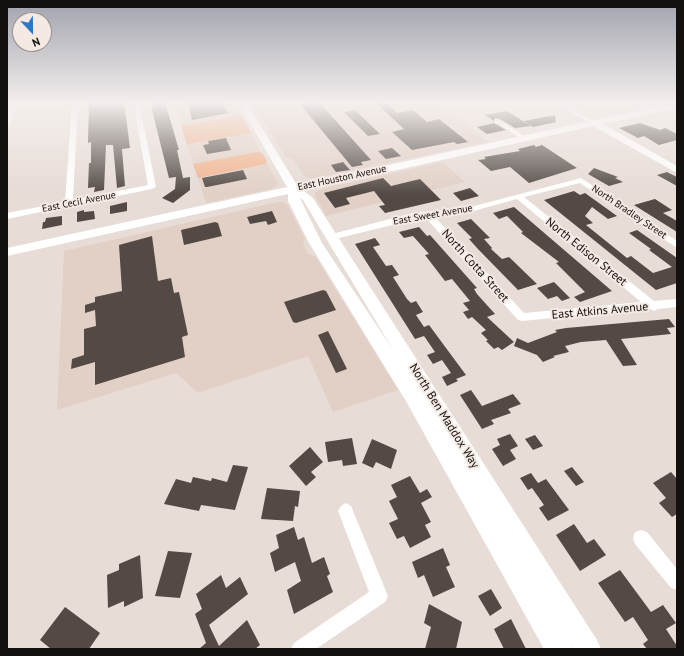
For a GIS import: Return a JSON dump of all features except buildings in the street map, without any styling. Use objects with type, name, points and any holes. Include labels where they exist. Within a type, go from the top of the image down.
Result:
[{"type":"main road","name":"North Ben Maddox Way","points":[[260,133],[294,189],[306,197],[588,649]]},
{"type":"main road","name":"East Houston Avenue","points":[[7,252],[549,133]]},
{"type":"main road","points":[[611,133],[677,170]]},
{"type":"main road","name":"North Ben Maddox Way","points":[[294,189],[294,201],[316,243],[413,397],[559,649]]},
{"type":"street","points":[[69,204],[73,133]]},
{"type":"street","name":"East Cecil Avenue","points":[[7,216],[152,187],[142,133]]},
{"type":"street","points":[[515,133],[524,138]]},
{"type":"street","name":"East Sweet Avenue","points":[[330,237],[428,214],[459,212],[581,180]]},
{"type":"street","name":"North Bradley Street","points":[[581,180],[677,245]]},
{"type":"street","name":"North Edison Street","points":[[518,196],[654,307]]},
{"type":"street","name":"North Cotta Street","points":[[428,214],[522,318]]},
{"type":"street","name":"East Atkins Avenue","points":[[522,318],[654,307],[677,303]]},
{"type":"street","points":[[300,649],[379,596],[346,511]]},
{"type":"street","points":[[642,538],[677,582]]},
{"type":"shaded area","points":[[183,133],[250,133],[278,184],[271,189],[206,203]]},
{"type":"shaded area","points":[[183,133],[251,133],[187,144]]},
{"type":"shaded area","points":[[270,133],[476,133],[489,142],[315,178],[307,178],[304,176],[294,161],[285,156]]},
{"type":"shaded area","points":[[258,152],[262,153],[267,161],[265,164],[198,178],[193,164]]},
{"type":"shaded area","points":[[443,162],[465,182],[326,216],[315,196],[315,193],[321,189]]},
{"type":"shaded area","points":[[283,202],[288,206],[305,239],[303,243],[308,254],[315,256],[398,390],[333,412],[308,356],[198,393],[176,373],[57,410],[64,251]]}]
